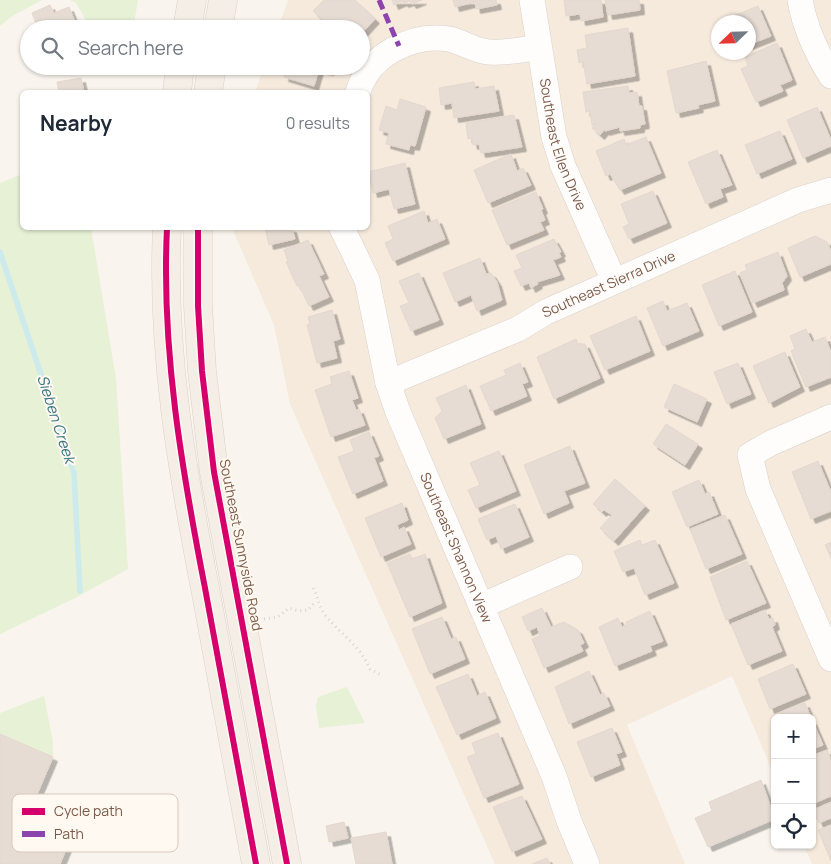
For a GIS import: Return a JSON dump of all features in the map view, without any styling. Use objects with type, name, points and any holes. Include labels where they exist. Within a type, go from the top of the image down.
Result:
[{"type":"main road","points":[[188,20],[192,0]]},
{"type":"main road","points":[[220,20],[223,0]]},
{"type":"main road","points":[[177,90],[179,75]]},
{"type":"main road","points":[[208,90],[211,75]]},
{"type":"main road","points":[[167,230],[170,348],[176,425],[256,864]]},
{"type":"main road","name":"Southeast Sunnyside Road","points":[[198,230],[198,306],[206,415],[214,472],[287,864]]},
{"type":"street","name":"Southeast Ellen Drive","points":[[532,0],[554,138],[563,166],[614,281]]},
{"type":"street","points":[[800,0],[804,22],[816,53],[831,76]]},
{"type":"street","points":[[370,73],[380,57],[399,46],[430,37],[451,40],[487,52],[506,53],[539,47]]},
{"type":"street","points":[[359,90],[369,75]]},
{"type":"street","name":"Southeast Sierra Drive","points":[[388,384],[518,329],[546,312],[798,200],[831,190]]},
{"type":"street","name":"Southeast Shannon View","points":[[343,230],[367,280],[388,384],[398,412],[554,776],[568,821],[587,864]]},
{"type":"street","points":[[831,417],[771,443],[750,455],[758,488],[831,659]]},
{"type":"street","points":[[481,606],[570,568]]},
{"type":"path","points":[[313,588],[316,600],[327,617],[365,656],[370,669],[381,675]]},
{"type":"path","points":[[243,623],[275,618],[289,608],[301,611],[308,610],[316,600]]},
{"type":"shaded area","points":[[288,0],[831,0],[831,864],[812,864],[806,849],[816,849],[816,714],[771,714],[771,768],[732,676],[627,725],[685,864],[495,864],[290,404],[274,325],[233,230],[370,230],[370,90],[256,90],[261,75],[370,75],[370,20],[281,20]]},
{"type":"green space","points":[[0,0],[42,0],[12,16],[0,26]]},
{"type":"green space","points":[[70,0],[138,0],[135,20],[86,20],[76,3]]},
{"type":"green space","points":[[20,175],[20,230],[91,230],[116,379],[128,569],[75,598],[0,634],[0,183]]},
{"type":"green space","points":[[347,687],[365,723],[319,728],[316,706],[318,697]]},
{"type":"green space","points":[[44,696],[53,742],[53,757],[0,734],[0,713]]},
{"type":"building","points":[[324,0],[355,0],[375,19],[370,24],[370,20],[322,20],[313,11]]},
{"type":"building","points":[[392,0],[422,0],[412,4],[410,1],[404,3],[403,1],[394,5]]},
{"type":"building","points":[[453,0],[496,0],[497,5],[476,9],[475,2],[455,7]]},
{"type":"building","points":[[564,0],[601,0],[603,17],[581,21],[580,14],[566,16]]},
{"type":"building","points":[[605,0],[639,0],[640,10],[608,15]]},
{"type":"building","points":[[50,5],[54,13],[69,7],[74,20],[35,20],[32,13]]},
{"type":"building","points":[[758,6],[771,36],[756,42],[756,15],[736,15]]},
{"type":"building","points":[[628,28],[635,76],[587,84],[583,62],[579,63],[577,50],[587,48],[585,35]]},
{"type":"building","points":[[777,43],[792,80],[780,85],[783,91],[756,102],[741,69],[748,66],[746,60],[756,60],[756,52]]},
{"type":"building","points":[[706,61],[715,101],[698,105],[699,108],[676,113],[667,71]]},
{"type":"building","points":[[285,75],[317,75],[314,86],[284,77]]},
{"type":"building","points":[[81,78],[84,90],[59,90],[57,82]]},
{"type":"building","points":[[474,82],[475,89],[494,86],[499,111],[454,118],[452,103],[441,105],[439,88]]},
{"type":"building","points":[[628,86],[629,93],[637,92],[645,124],[640,125],[640,128],[620,131],[620,127],[605,131],[605,129],[600,135],[592,128],[595,124],[592,125],[590,111],[586,112],[583,92]]},
{"type":"building","points":[[400,99],[426,107],[415,146],[410,145],[409,150],[386,144],[389,133],[379,130],[386,106],[397,110]]},
{"type":"building","points":[[817,107],[831,140],[831,146],[803,158],[787,120]]},
{"type":"building","points":[[514,115],[522,147],[481,153],[479,144],[473,145],[472,138],[468,139],[466,123]]},
{"type":"building","points":[[780,131],[792,159],[757,174],[745,145]]},
{"type":"building","points":[[646,137],[661,173],[620,190],[610,174],[606,176],[596,151],[624,139],[626,145]]},
{"type":"building","points":[[717,150],[732,185],[720,189],[723,197],[706,204],[688,162]]},
{"type":"building","points":[[511,154],[517,171],[523,168],[531,185],[488,203],[474,170]]},
{"type":"building","points":[[405,163],[415,204],[394,209],[389,189],[373,193],[370,172]]},
{"type":"building","points":[[653,191],[667,223],[629,239],[623,227],[629,224],[621,204]]},
{"type":"building","points":[[536,192],[543,209],[541,210],[545,220],[540,222],[544,230],[507,245],[492,210]]},
{"type":"building","points":[[424,211],[428,223],[437,219],[445,239],[393,261],[385,243],[393,239],[388,226]]},
{"type":"building","points":[[265,230],[293,230],[295,239],[269,245]]},
{"type":"building","points":[[815,236],[827,242],[831,251],[831,264],[800,277],[788,248]]},
{"type":"building","points":[[554,239],[561,252],[559,253],[561,257],[553,260],[560,275],[537,282],[538,284],[531,288],[529,283],[521,286],[514,271],[522,268],[516,255]]},
{"type":"building","points":[[308,240],[324,274],[319,276],[329,297],[309,306],[286,262],[288,261],[284,250]]},
{"type":"building","points":[[778,252],[787,276],[782,283],[784,290],[753,303],[740,273],[747,270],[745,265]]},
{"type":"building","points":[[480,258],[486,274],[491,273],[497,282],[502,300],[477,311],[471,295],[455,302],[443,273]]},
{"type":"building","points":[[735,271],[752,312],[719,326],[702,285]]},
{"type":"building","points":[[419,273],[439,320],[411,331],[400,306],[409,303],[399,281]]},
{"type":"building","points":[[663,301],[667,311],[687,303],[699,331],[663,346],[647,308]]},
{"type":"building","points":[[332,310],[340,339],[333,341],[337,358],[317,363],[307,325],[310,324],[308,317]]},
{"type":"building","points":[[636,316],[650,351],[605,370],[590,336]]},
{"type":"building","points":[[806,329],[812,342],[825,337],[831,352],[831,377],[806,387],[791,351],[795,349],[790,336]]},
{"type":"building","points":[[576,339],[578,344],[585,344],[600,378],[554,399],[537,357]]},
{"type":"building","points":[[785,352],[800,387],[769,403],[753,366]]},
{"type":"building","points":[[520,363],[528,382],[522,384],[527,396],[491,411],[480,386],[506,375],[504,370]]},
{"type":"building","points":[[738,363],[751,394],[727,404],[714,372]]},
{"type":"building","points":[[349,371],[358,398],[352,400],[356,410],[359,409],[365,425],[331,437],[315,390],[332,384],[330,377]]},
{"type":"building","points":[[674,384],[707,399],[697,422],[664,407]]},
{"type":"building","points":[[466,385],[481,424],[444,439],[435,418],[442,411],[436,398]]},
{"type":"building","points":[[666,424],[698,444],[685,465],[653,444]]},
{"type":"building","points":[[369,432],[379,456],[374,458],[383,481],[353,494],[338,457],[354,451],[350,440]]},
{"type":"building","points":[[570,446],[585,483],[564,491],[569,503],[544,514],[524,465]]},
{"type":"building","points":[[499,451],[516,491],[476,508],[468,490],[480,485],[470,463]]},
{"type":"building","points":[[818,461],[831,492],[831,511],[811,519],[792,472]]},
{"type":"building","points":[[615,479],[645,506],[614,541],[600,528],[612,515],[604,510],[602,512],[593,504]]},
{"type":"building","points":[[699,480],[705,494],[709,492],[718,514],[687,527],[672,492]]},
{"type":"building","points":[[402,503],[408,520],[397,525],[399,530],[404,527],[411,544],[381,557],[365,518]]},
{"type":"building","points":[[515,504],[529,537],[501,549],[496,536],[487,540],[478,519]]},
{"type":"building","points":[[725,515],[742,554],[706,569],[690,529]]},
{"type":"building","points":[[640,540],[642,545],[655,540],[674,583],[645,595],[634,568],[623,572],[614,551]]},
{"type":"building","points":[[831,542],[831,558],[825,545]]},
{"type":"building","points":[[410,554],[412,559],[425,554],[442,603],[410,617],[387,563]]},
{"type":"building","points":[[747,561],[766,603],[726,620],[710,577]]},
{"type":"building","points":[[542,608],[551,627],[564,622],[578,630],[584,643],[580,645],[583,651],[544,668],[532,639],[540,636],[537,627],[528,631],[522,617]]},
{"type":"building","points":[[765,610],[769,619],[773,618],[775,625],[772,627],[782,651],[748,665],[731,624]]},
{"type":"building","points":[[650,611],[663,641],[650,646],[652,651],[615,666],[599,627],[618,618],[622,627],[627,625],[626,622]]},
{"type":"building","points":[[442,617],[451,639],[456,637],[465,659],[430,674],[412,629]]},
{"type":"building","points":[[793,664],[806,694],[770,709],[758,679]]},
{"type":"building","points":[[589,671],[600,695],[604,693],[610,706],[569,724],[555,687]]},
{"type":"building","points":[[468,674],[477,696],[485,692],[496,718],[457,735],[436,687]]},
{"type":"building","points":[[805,703],[809,714],[778,714]]},
{"type":"building","points":[[612,728],[622,752],[616,754],[620,765],[591,777],[577,742]]},
{"type":"building","points":[[816,729],[823,745],[816,748]]},
{"type":"building","points":[[498,733],[519,784],[484,798],[467,757],[476,754],[472,743]]},
{"type":"building","points":[[0,734],[53,757],[37,794],[12,794],[12,852],[65,852],[60,864],[0,864]]},
{"type":"building","points":[[827,750],[831,760],[831,796],[816,802],[816,759],[816,754]]},
{"type":"building","points":[[761,780],[771,808],[771,821],[708,847],[695,818],[712,811],[709,802]]},
{"type":"building","points":[[522,796],[542,839],[512,852],[493,807]]},
{"type":"building","points":[[831,802],[831,818],[819,823],[816,816],[816,809]]},
{"type":"building","points":[[344,822],[348,838],[329,842],[326,826]]},
{"type":"building","points":[[831,825],[831,861],[818,830]]},
{"type":"building","points":[[386,832],[392,864],[356,864],[351,838]]},
{"type":"building","points":[[547,858],[550,864],[532,864]]},
{"type":"waterway","name":"Sieben Creek","points":[[0,252],[74,473],[80,591]]},
{"type":"marked path","points":[[379,0],[399,46]]},
{"type":"cycle path","points":[[167,230],[167,319],[170,364],[181,454],[256,864]]},
{"type":"cycle path","points":[[198,230],[198,306],[202,371],[214,472],[287,864]]}]
